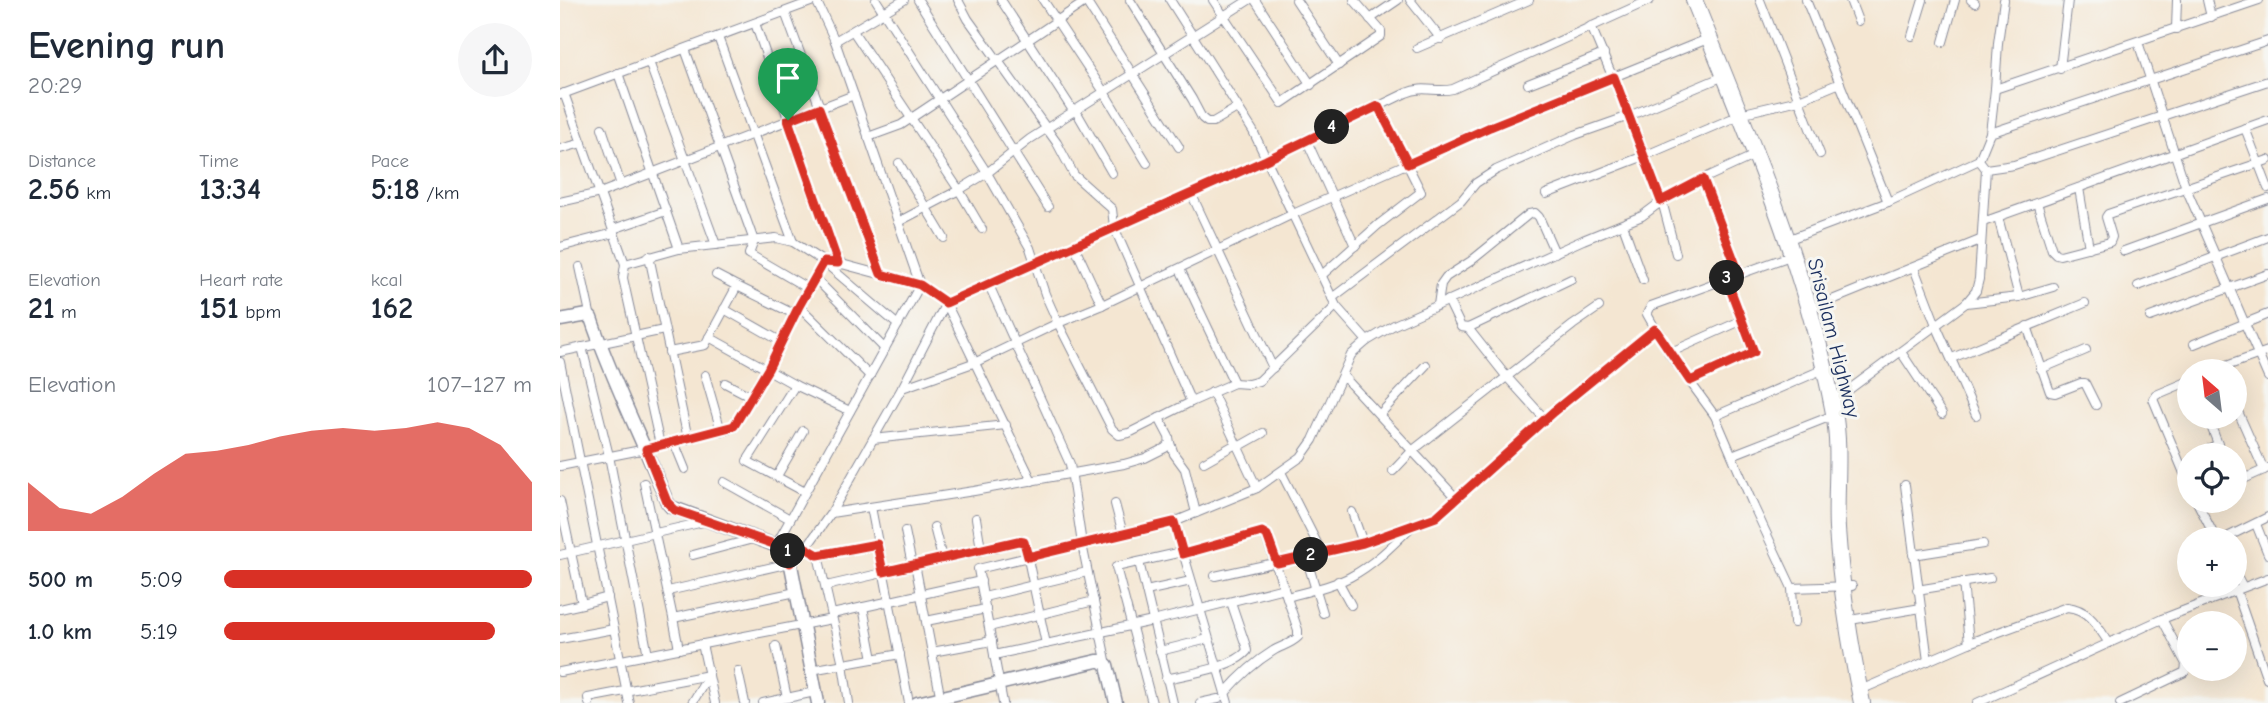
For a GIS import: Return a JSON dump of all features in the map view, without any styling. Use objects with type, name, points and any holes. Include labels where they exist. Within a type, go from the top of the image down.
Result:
[{"type":"highway","name":"Srisailam Highway","points":[[1694,0],[1724,76],[1744,113],[1755,155],[1814,307],[1834,415],[1838,529],[1866,698]]},
{"type":"highway","name":"Srisailam Highway","points":[[1704,0],[1744,113],[1796,237],[1839,397],[1845,426],[1847,587],[1856,619],[1866,698]]},
{"type":"street","points":[[660,445],[623,278],[625,264],[562,94],[816,0],[835,41],[920,285],[776,545]]},
{"type":"street","points":[[876,0],[1018,224],[1030,248],[1058,323],[1112,429],[1119,435],[1129,433],[1234,383],[1248,384],[1259,381],[1334,302],[1461,201],[1476,183],[1496,170],[1575,135],[1629,116],[1724,76]]},
{"type":"street","points":[[835,41],[904,0]]},
{"type":"street","points":[[918,0],[1048,208]]},
{"type":"street","points":[[958,0],[1057,143],[1074,175],[1112,209],[1114,227],[1191,402]]},
{"type":"street","points":[[1001,0],[1075,111],[1112,173]]},
{"type":"street","points":[[1043,0],[1147,163]]},
{"type":"street","points":[[868,137],[886,132],[911,118],[1086,0],[1179,147]]},
{"type":"street","points":[[1130,0],[1202,118],[1206,122],[1213,122],[1237,108]]},
{"type":"street","points":[[1170,0],[1253,131],[1334,302],[1367,341]]},
{"type":"street","points":[[1213,0],[1280,102],[1285,102],[1381,36],[1381,31],[1354,0]]},
{"type":"street","points":[[898,222],[987,173],[1047,129],[1249,0]]},
{"type":"street","points":[[1255,0],[1311,85]]},
{"type":"street","points":[[1296,0],[1339,65]]},
{"type":"street","points":[[1370,19],[1398,0]]},
{"type":"street","points":[[1410,0],[1440,39]]},
{"type":"street","points":[[1500,0],[1505,11]]},
{"type":"street","points":[[1417,48],[1530,0]]},
{"type":"street","points":[[668,591],[790,563],[806,548],[831,513],[902,388],[946,303],[1266,160],[1415,89],[1452,89],[1650,0]]},
{"type":"street","points":[[1760,0],[1820,154]]},
{"type":"street","points":[[1807,0],[1888,202]]},
{"type":"street","points":[[1850,0],[1858,22]]},
{"type":"street","points":[[1912,36],[1923,0]]},
{"type":"street","points":[[1943,42],[1955,0]]},
{"type":"street","points":[[1796,237],[1888,202],[1979,160],[1990,132],[2004,0]]},
{"type":"street","points":[[2060,69],[2068,0]]},
{"type":"street","points":[[2176,29],[2177,0]]},
{"type":"street","points":[[2207,0],[2211,17]]},
{"type":"street","points":[[1995,89],[2211,17],[2242,3],[2259,0]]},
{"type":"street","points":[[785,12],[881,274]]},
{"type":"street","points":[[755,23],[838,263]]},
{"type":"street","points":[[1591,26],[1614,77],[1661,201],[1676,254]]},
{"type":"street","points":[[853,31],[982,229]]},
{"type":"street","points":[[718,37],[793,242]]},
{"type":"street","points":[[902,388],[976,362],[1141,288],[1293,214],[1490,127],[1710,38]]},
{"type":"street","points":[[1990,132],[2268,41]]},
{"type":"street","points":[[2138,42],[2186,188],[2268,377]]},
{"type":"street","points":[[685,49],[754,241],[749,252],[751,257],[809,289]]},
{"type":"street","points":[[1528,84],[1604,54]]},
{"type":"street","points":[[649,62],[716,245]]},
{"type":"street","points":[[618,73],[680,248]]},
{"type":"street","points":[[1986,169],[2014,165],[2268,81]]},
{"type":"street","points":[[1546,194],[1744,113],[1799,100],[1840,83]]},
{"type":"street","points":[[560,202],[600,193],[854,95]]},
{"type":"street","points":[[1322,275],[1378,225],[1419,195],[1420,188],[1378,106]]},
{"type":"street","points":[[1983,222],[2268,120]]},
{"type":"street","points":[[602,128],[621,185]]},
{"type":"street","points":[[2245,128],[2268,188]]},
{"type":"street","points":[[1306,139],[1355,246]]},
{"type":"street","points":[[560,149],[582,142]]},
{"type":"street","points":[[1003,703],[978,569],[1174,522],[1257,488],[1301,457],[1313,440],[1351,355],[1367,341],[1448,300],[1642,216],[1661,201],[1755,155]]},
{"type":"street","points":[[1839,397],[1966,303],[1976,291],[1986,169],[1979,160]]},
{"type":"street","points":[[2038,203],[2052,250],[2056,254],[2089,248],[2111,240],[2106,220],[2108,215],[2268,160]]},
{"type":"street","points":[[899,163],[944,237]]},
{"type":"street","points":[[1703,179],[1739,273]]},
{"type":"street","points":[[2079,188],[2089,248]]},
{"type":"street","points":[[1191,192],[1273,368]]},
{"type":"street","points":[[2124,251],[2268,198]]},
{"type":"street","points":[[560,247],[614,231],[666,211]]},
{"type":"street","points":[[1438,305],[1441,284],[1446,277],[1471,261],[1529,214],[1535,213],[1538,217],[1555,253]]},
{"type":"street","points":[[1998,217],[2019,297]]},
{"type":"street","points":[[1623,225],[1643,280]]},
{"type":"street","points":[[2137,286],[2268,237]]},
{"type":"street","points":[[625,264],[680,248],[776,238],[793,242],[824,262],[898,325]]},
{"type":"street","points":[[1814,307],[1980,240]]},
{"type":"street","points":[[1075,247],[1102,305]]},
{"type":"street","points":[[1793,255],[1651,306],[1647,314],[1669,353],[1715,416],[1792,589],[1794,623]]},
{"type":"street","points":[[649,256],[688,439]]},
{"type":"street","points":[[824,262],[838,263],[920,285],[946,303],[1032,481]]},
{"type":"street","points":[[560,466],[646,449],[734,426],[768,369],[824,262]]},
{"type":"street","points":[[580,267],[591,318],[600,343],[667,502],[675,510],[788,550],[817,697],[787,698],[763,703]]},
{"type":"street","points":[[1914,268],[1976,415]]},
{"type":"street","points":[[1180,269],[1234,383]]},
{"type":"street","points":[[2150,317],[2268,274]]},
{"type":"street","points":[[716,275],[797,310],[870,376]]},
{"type":"street","points":[[815,278],[885,349]]},
{"type":"street","points":[[1690,381],[1754,352],[1726,278]]},
{"type":"street","points":[[1448,300],[1461,327],[1468,328],[1571,279]]},
{"type":"street","points":[[988,284],[1067,455],[1087,572],[1116,703]]},
{"type":"street","points":[[669,352],[705,345],[737,286]]},
{"type":"street","points":[[1966,303],[2019,297],[2053,288]]},
{"type":"street","points":[[1952,358],[2085,303]]},
{"type":"street","points":[[1393,471],[1412,451],[1506,376],[1599,307]]},
{"type":"street","points":[[724,309],[782,342]]},
{"type":"street","points":[[2194,344],[2268,314]]},
{"type":"street","points":[[560,320],[584,315],[591,318]]},
{"type":"street","points":[[1669,353],[1740,319]]},
{"type":"street","points":[[2027,326],[2050,392],[2055,393],[2085,383],[2096,405]]},
{"type":"street","points":[[1468,328],[1545,419]]},
{"type":"street","points":[[1214,576],[1363,543],[1436,517],[1545,419],[1655,329]]},
{"type":"street","points":[[560,352],[664,330]]},
{"type":"street","points":[[709,337],[795,385],[850,411]]},
{"type":"street","points":[[582,347],[609,456],[648,654]]},
{"type":"street","points":[[2041,369],[2086,350]]},
{"type":"street","points":[[2247,359],[2268,351]]},
{"type":"street","points":[[1901,352],[1942,414]]},
{"type":"street","points":[[560,362],[628,703]]},
{"type":"street","points":[[1380,414],[1426,366]]},
{"type":"street","points":[[1715,416],[1824,369]]},
{"type":"street","points":[[705,375],[721,431]]},
{"type":"street","points":[[1343,376],[1457,499]]},
{"type":"street","points":[[726,383],[752,397]]},
{"type":"street","points":[[795,385],[747,461],[805,492]]},
{"type":"street","points":[[2177,386],[2156,395],[2153,399],[2177,446]]},
{"type":"street","points":[[1212,392],[1257,488]]},
{"type":"street","points":[[1732,455],[1834,415]]},
{"type":"street","points":[[1160,418],[1174,454],[1185,469],[1196,513]]},
{"type":"street","points":[[873,439],[1006,425]]},
{"type":"street","points":[[2247,429],[2266,469],[2247,478]]},
{"type":"street","points":[[777,476],[803,431]]},
{"type":"street","points":[[1204,462],[1263,433]]},
{"type":"street","points":[[674,442],[685,469]]},
{"type":"street","points":[[831,513],[1071,475],[1145,458],[1170,443]]},
{"type":"street","points":[[1281,472],[1322,553]]},
{"type":"street","points":[[724,482],[790,519]]},
{"type":"street","points":[[644,483],[679,649]]},
{"type":"street","points":[[1905,485],[1928,661]]},
{"type":"street","points":[[560,501],[582,604]]},
{"type":"street","points":[[1115,504],[1123,534]]},
{"type":"street","points":[[871,508],[909,703]]},
{"type":"street","points":[[1352,512],[1363,543]]},
{"type":"street","points":[[976,517],[981,549]]},
{"type":"street","points":[[2247,528],[2268,517]]},
{"type":"street","points":[[560,555],[708,522]]},
{"type":"street","points":[[1174,522],[1217,667],[1221,696],[1228,703]]},
{"type":"street","points":[[994,655],[1231,602],[1316,589],[1350,577],[1374,560],[1414,524]]},
{"type":"street","points":[[2256,524],[2268,554]]},
{"type":"street","points":[[934,527],[942,558]]},
{"type":"street","points":[[905,531],[921,594],[941,700]]},
{"type":"street","points":[[1152,703],[1116,567],[1262,532],[1267,535],[1277,563],[1298,637],[1256,663],[1221,696],[1200,703]]},
{"type":"street","points":[[692,555],[756,538]]},
{"type":"street","points":[[826,586],[1021,541],[1028,557],[1046,644]]},
{"type":"street","points":[[806,548],[818,555],[877,544]]},
{"type":"street","points":[[1913,555],[1983,544]]},
{"type":"street","points":[[818,555],[843,664],[849,703]]},
{"type":"street","points":[[1306,557],[1323,613]]},
{"type":"street","points":[[1139,562],[1173,703]]},
{"type":"street","points":[[984,597],[1087,572]]},
{"type":"street","points":[[1917,590],[1990,578]]},
{"type":"street","points":[[2247,586],[2268,578]]},
{"type":"street","points":[[560,672],[801,625],[863,607],[981,581]]},
{"type":"street","points":[[1146,591],[1191,581]]},
{"type":"street","points":[[1338,581],[1351,605]]},
{"type":"street","points":[[1963,582],[1969,643]]},
{"type":"street","points":[[1792,589],[1847,587]]},
{"type":"street","points":[[673,618],[796,592]]},
{"type":"street","points":[[560,609],[608,597]]},
{"type":"street","points":[[1978,703],[2162,619],[2217,597]]},
{"type":"street","points":[[2243,597],[2267,679]]},
{"type":"street","points":[[989,627],[1094,601]]},
{"type":"street","points":[[1166,678],[1217,667],[1244,655],[1247,651],[1231,602]]},
{"type":"street","points":[[863,607],[873,659]]},
{"type":"street","points":[[1866,698],[1928,661],[2067,607],[2076,608],[2091,618],[2109,643]]},
{"type":"street","points":[[1856,619],[1921,608]]},
{"type":"street","points":[[926,621],[986,609]]},
{"type":"street","points":[[2120,703],[2185,672],[2186,664],[2162,619]]},
{"type":"street","points":[[560,639],[614,629]]},
{"type":"street","points":[[1160,651],[1208,639]]},
{"type":"street","points":[[932,652],[992,641]]},
{"type":"street","points":[[702,644],[715,703]]},
{"type":"street","points":[[776,646],[787,698]]},
{"type":"street","points":[[811,670],[900,654]]},
{"type":"street","points":[[917,703],[941,700],[970,689],[1097,661],[1107,665]]},
{"type":"street","points":[[738,671],[745,703]]},
{"type":"street","points":[[589,703],[588,698],[709,675]]},
{"type":"street","points":[[692,703],[709,675]]},
{"type":"street","points":[[970,689],[973,703]]},
{"type":"route","points":[[1614,77],[1661,201],[1703,179],[1739,273],[1726,278],[1754,352],[1690,381],[1655,329],[1553,412],[1436,517],[1363,543],[1306,557],[1277,563],[1267,535],[1262,532],[1183,554],[1174,522],[1028,557],[1024,542],[1018,541],[883,572],[877,544],[818,555],[806,548],[790,563],[788,550],[785,548],[671,507],[646,449],[734,426],[768,369],[824,262],[838,263],[788,120],[819,108],[881,274],[920,285],[946,303],[1266,160],[1378,106],[1408,164],[1490,127],[1614,77]]}]
